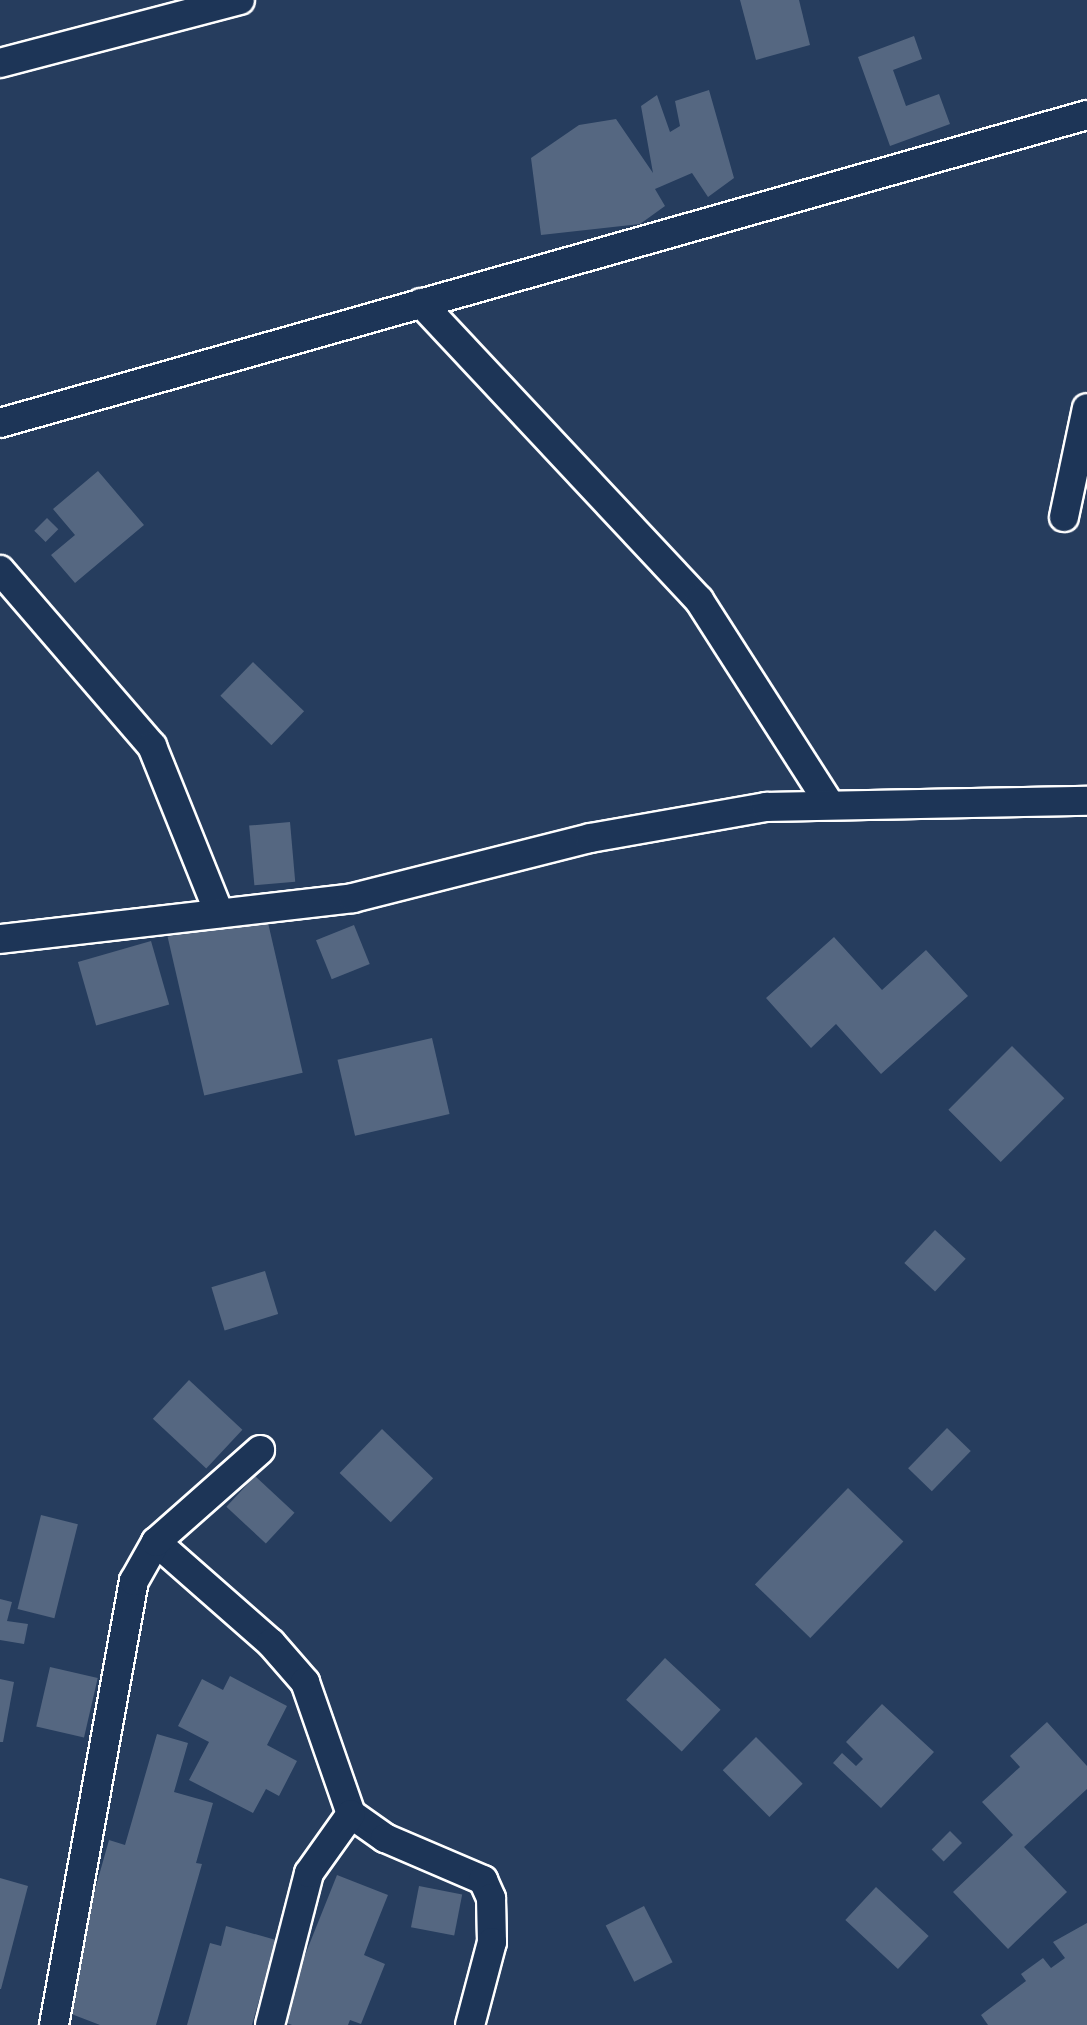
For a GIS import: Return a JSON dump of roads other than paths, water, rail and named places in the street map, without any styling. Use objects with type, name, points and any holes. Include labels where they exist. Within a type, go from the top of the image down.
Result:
[{"type":"street","points":[[0,63],[240,0]]},
{"type":"street","points":[[0,423],[1087,115]]},
{"type":"street","points":[[421,303],[699,600],[829,803]]},
{"type":"street","points":[[1064,517],[1087,408]]},
{"type":"street","points":[[0,570],[152,746],[219,913]]},
{"type":"street","points":[[0,939],[353,898],[590,838],[766,807],[829,803],[1087,801]]},
{"type":"street","points":[[54,2025],[134,1581],[156,1542],[260,1449]]},
{"type":"street","points":[[156,1542],[271,1643],[305,1682],[351,1814],[385,1838],[483,1880],[491,1898],[492,1942],[470,2025]]},
{"type":"street","points":[[270,2025],[309,1873],[351,1814]]}]
